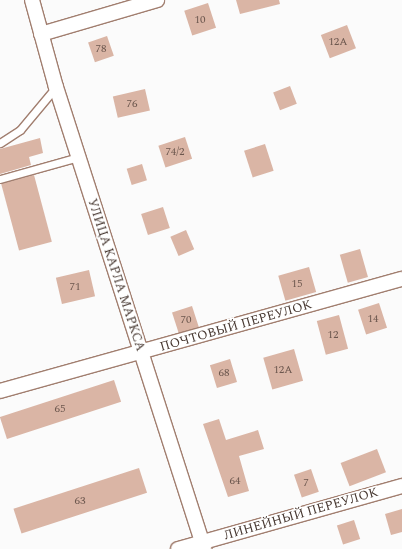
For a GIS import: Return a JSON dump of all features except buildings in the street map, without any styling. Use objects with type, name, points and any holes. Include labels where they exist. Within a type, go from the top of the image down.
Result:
[{"type":"street","name":"УЛИЦА КАРЛА МАРКСА","points":[[32,0],[56,87],[203,545]]},
{"type":"street","points":[[41,34],[156,0]]},
{"type":"street","name":"ПОЧТОВЫЙ ПЕРЕУЛОК","points":[[0,391],[141,353],[402,279]]},
{"type":"street","name":"ЛИНЕЙНЫЙ ПЕРЕУЛОК","points":[[178,549],[203,545],[402,486]]},
{"type":"lane","points":[[0,143],[11,139],[56,87]]},
{"type":"lane","points":[[0,179],[79,157]]}]
